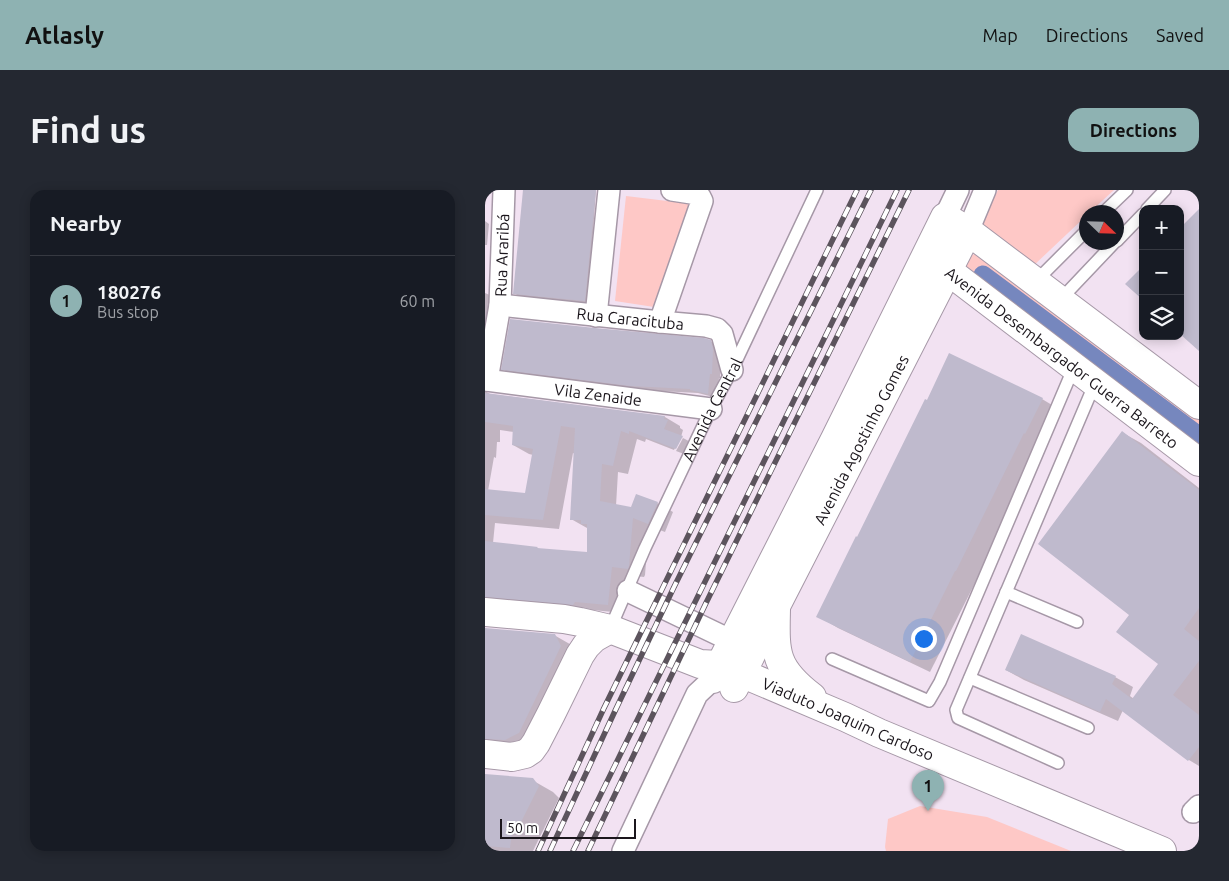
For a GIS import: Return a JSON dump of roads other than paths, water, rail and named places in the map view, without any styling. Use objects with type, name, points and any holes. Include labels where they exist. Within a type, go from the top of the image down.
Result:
[{"type":"street","name":"Rua Araribá","points":[[486,380],[500,305],[505,190]]},
{"type":"street","points":[[596,316],[609,190]]},
{"type":"street","points":[[660,322],[702,201],[698,194],[672,190]]},
{"type":"street","name":"Avenida Agostinho Gomes","points":[[721,674],[776,607],[948,270],[956,224],[958,190]]},
{"type":"street","name":"Avenida Agostinho Gomes","points":[[721,674],[732,641],[835,439],[926,254],[956,224],[985,190]]},
{"type":"street","points":[[956,224],[1199,405]]},
{"type":"street","name":"Avenida Desembargador Guerra Barreto","points":[[926,254],[1199,462]]},
{"type":"street","name":"Rua Caracituba","points":[[500,305],[706,326],[717,329],[722,334],[732,370]]},
{"type":"street","name":"Vila Zenaide","points":[[486,380],[711,409]]},
{"type":"street","points":[[628,590],[732,641]]},
{"type":"street","points":[[776,607],[775,636],[777,654],[786,672],[808,695],[845,717]]},
{"type":"street","name":"Viaduto Joaquim Cardoso","points":[[485,612],[580,622],[610,629],[721,674],[875,742],[1112,851]]},
{"type":"street","points":[[485,754],[512,757],[525,754],[531,750],[580,655],[594,638],[610,629]]},
{"type":"street","points":[[623,851],[697,694],[721,674]]},
{"type":"street","name":"Viaduto Joaquim Cardoso","points":[[721,674],[845,717],[875,742],[1162,851]]},
{"type":"lane","name":"Avenida Central","points":[[610,629],[645,548],[817,190]]},
{"type":"lane","points":[[1111,205],[1127,190]]},
{"type":"lane","points":[[1151,205],[1165,190]]},
{"type":"lane","points":[[1124,234],[1139,218]]},
{"type":"lane","points":[[1035,282],[1079,238]]},
{"type":"lane","points":[[1060,300],[1108,250]]},
{"type":"lane","points":[[832,659],[929,701],[940,682],[1074,367]]},
{"type":"lane","points":[[1058,763],[958,718],[956,710],[1095,383]]},
{"type":"lane","points":[[1006,592],[1077,622]]},
{"type":"lane","points":[[970,678],[1088,728]]},
{"type":"waterway","points":[[983,275],[1199,436]]},
{"type":"railway","points":[[538,851],[604,708],[857,190]]},
{"type":"railway","points":[[550,851],[674,587],[871,190]]},
{"type":"railway","points":[[573,851],[897,190]]},
{"type":"railway","points":[[588,851],[706,603],[909,190]]},
{"type":"place","name":"180276","points":[[928,811]]}]
